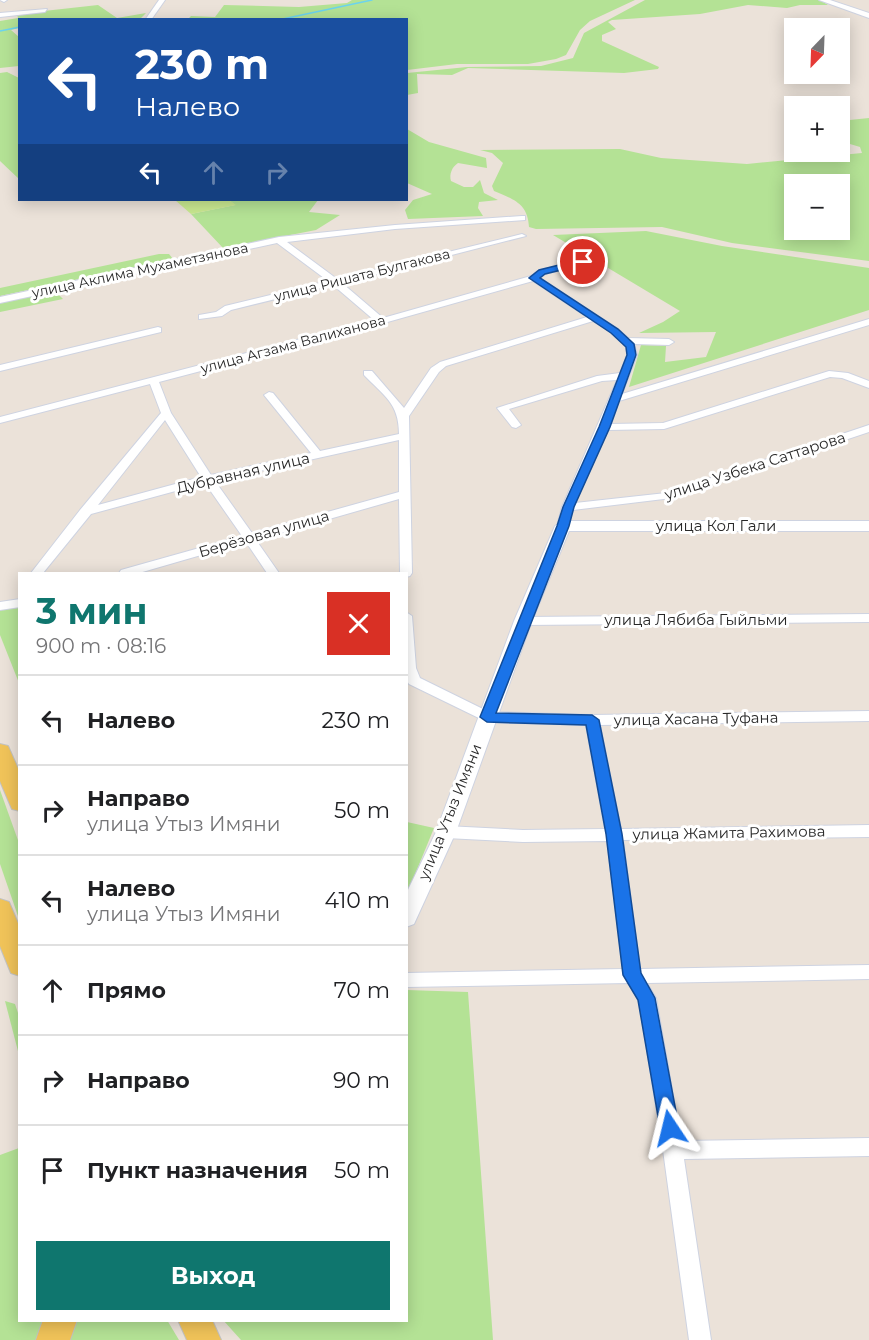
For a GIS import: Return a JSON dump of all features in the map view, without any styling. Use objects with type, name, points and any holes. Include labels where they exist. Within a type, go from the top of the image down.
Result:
[{"type":"main road","points":[[0,752],[18,798]]},
{"type":"main road","points":[[0,909],[18,959]]},
{"type":"main road","points":[[53,1340],[59,1322]]},
{"type":"main road","points":[[196,1322],[204,1340]]},
{"type":"street","points":[[149,18],[162,0]]},
{"type":"street","points":[[823,0],[869,16]]},
{"type":"street","points":[[0,15],[45,10]]},
{"type":"street","name":"улица Аклима Мухаметзянова","points":[[0,300],[279,240],[384,228],[522,218]]},
{"type":"street","name":"улица Ришата Булгакова","points":[[202,317],[219,314],[228,308],[334,281],[522,236]]},
{"type":"street","points":[[279,240],[334,281],[381,321]]},
{"type":"street","name":"улица Агзама Валиханова","points":[[0,420],[381,321],[534,278],[542,272],[583,262]]},
{"type":"street","points":[[534,278],[625,341],[669,342]]},
{"type":"street","points":[[405,572],[404,416],[435,370],[443,364],[594,318]]},
{"type":"street","points":[[616,399],[869,321]]},
{"type":"street","points":[[0,368],[158,330]]},
{"type":"street","name":"улица Утыз Имяни","points":[[408,914],[446,832],[523,621],[563,526],[568,507],[616,399],[632,355],[630,346],[625,341]]},
{"type":"street","points":[[368,373],[396,402],[404,416]]},
{"type":"street","points":[[604,427],[664,426],[829,374],[844,375],[869,385]]},
{"type":"street","points":[[516,425],[502,408],[601,378],[624,376]]},
{"type":"street","points":[[153,380],[166,413],[272,572]]},
{"type":"street","points":[[269,395],[318,455]]},
{"type":"street","points":[[38,572],[166,413]]},
{"type":"street","name":"улица Узбека Саттарова","points":[[568,507],[668,496],[869,428]]},
{"type":"street","name":"Дубравная улица","points":[[84,512],[208,479],[403,436]]},
{"type":"street","name":"Берёзовая улица","points":[[128,572],[403,494]]},
{"type":"street","name":"улица Кол Гали","points":[[563,526],[869,526]]},
{"type":"street","points":[[0,606],[18,603]]},
{"type":"street","name":"улица Лябиба Гыйльми","points":[[523,621],[869,618]]},
{"type":"street","points":[[408,668],[419,686],[487,717]]},
{"type":"street","name":"улица Хасана Туфана","points":[[487,717],[592,720],[869,716]]},
{"type":"street","points":[[592,720],[614,834],[632,975],[647,998],[674,1150],[700,1340]]},
{"type":"street","name":"улица Жамита Рахимова","points":[[446,832],[522,836],[869,831]]},
{"type":"street","points":[[408,980],[869,972]]},
{"type":"street","points":[[674,1150],[869,1147]]},
{"type":"green space","points":[[352,0],[635,0],[590,21],[580,30],[566,55],[556,59],[528,64],[457,64],[408,70],[408,18],[189,18],[191,16],[215,17],[224,5],[299,7],[347,3]]},
{"type":"green space","points":[[645,0],[820,0],[828,5],[800,5],[787,8],[748,5],[700,14],[612,20],[608,22],[616,29],[602,35],[602,41],[659,67],[658,69],[624,73],[468,68],[452,75],[417,74],[418,93],[408,95],[408,73],[467,67],[541,66],[573,58],[584,33]]},
{"type":"green space","points":[[98,5],[117,18],[18,18],[17,14]]},
{"type":"green space","points":[[146,13],[141,18],[117,18]]},
{"type":"green space","points":[[18,18],[18,28],[11,30],[18,36],[18,66],[0,68],[0,21]]},
{"type":"green space","points":[[7,72],[18,78],[18,178],[0,161],[0,73]]},
{"type":"green space","points":[[869,118],[869,261],[732,243],[662,227],[536,229],[529,227],[526,212],[518,203],[494,191],[492,186],[503,163],[492,153],[480,150],[620,149],[661,158],[747,164],[784,160],[850,162],[850,154],[862,153],[860,147],[850,144],[850,120]]},
{"type":"green space","points":[[408,130],[429,142],[486,158],[487,168],[458,163],[450,176],[451,181],[464,187],[473,187],[480,180],[484,193],[498,200],[479,202],[478,208],[483,216],[408,219],[405,210],[413,200],[432,194],[408,183]]},
{"type":"green space","points":[[176,201],[230,201],[236,205],[191,214]]},
{"type":"green space","points":[[230,201],[317,201],[309,212],[340,215],[316,230],[223,248],[191,214],[235,205]]},
{"type":"green space","points":[[646,231],[722,246],[869,268],[869,310],[629,387],[641,345],[666,346],[665,362],[706,357],[716,332],[639,333],[680,311],[553,235]]},
{"type":"green space","points":[[159,254],[169,254],[173,259],[0,296],[0,288]]},
{"type":"green space","points":[[54,290],[63,299],[0,312],[0,302]]},
{"type":"green space","points":[[18,606],[18,680],[0,635],[0,609]]},
{"type":"green space","points":[[0,790],[18,840],[18,916],[0,864]]},
{"type":"green space","points":[[408,822],[434,828],[408,892]]},
{"type":"green space","points":[[408,990],[468,992],[493,1340],[241,1340],[225,1322],[408,1322]]},
{"type":"green space","points":[[5,1001],[15,1004],[18,1013],[18,1051]]},
{"type":"green space","points":[[18,1148],[18,1322],[46,1322],[40,1340],[0,1340],[0,1155]]},
{"type":"green space","points":[[72,1322],[168,1322],[179,1340],[68,1340]]},
{"type":"waterway","points":[[287,18],[372,0]]},
{"type":"waterway","points":[[0,31],[18,27]]},
{"type":"route","points":[[583,262],[542,272],[534,278],[615,331],[630,346],[632,355],[604,427],[568,507],[563,526],[523,621],[487,717],[592,720],[614,834],[632,975],[647,998],[670,1128]]}]
